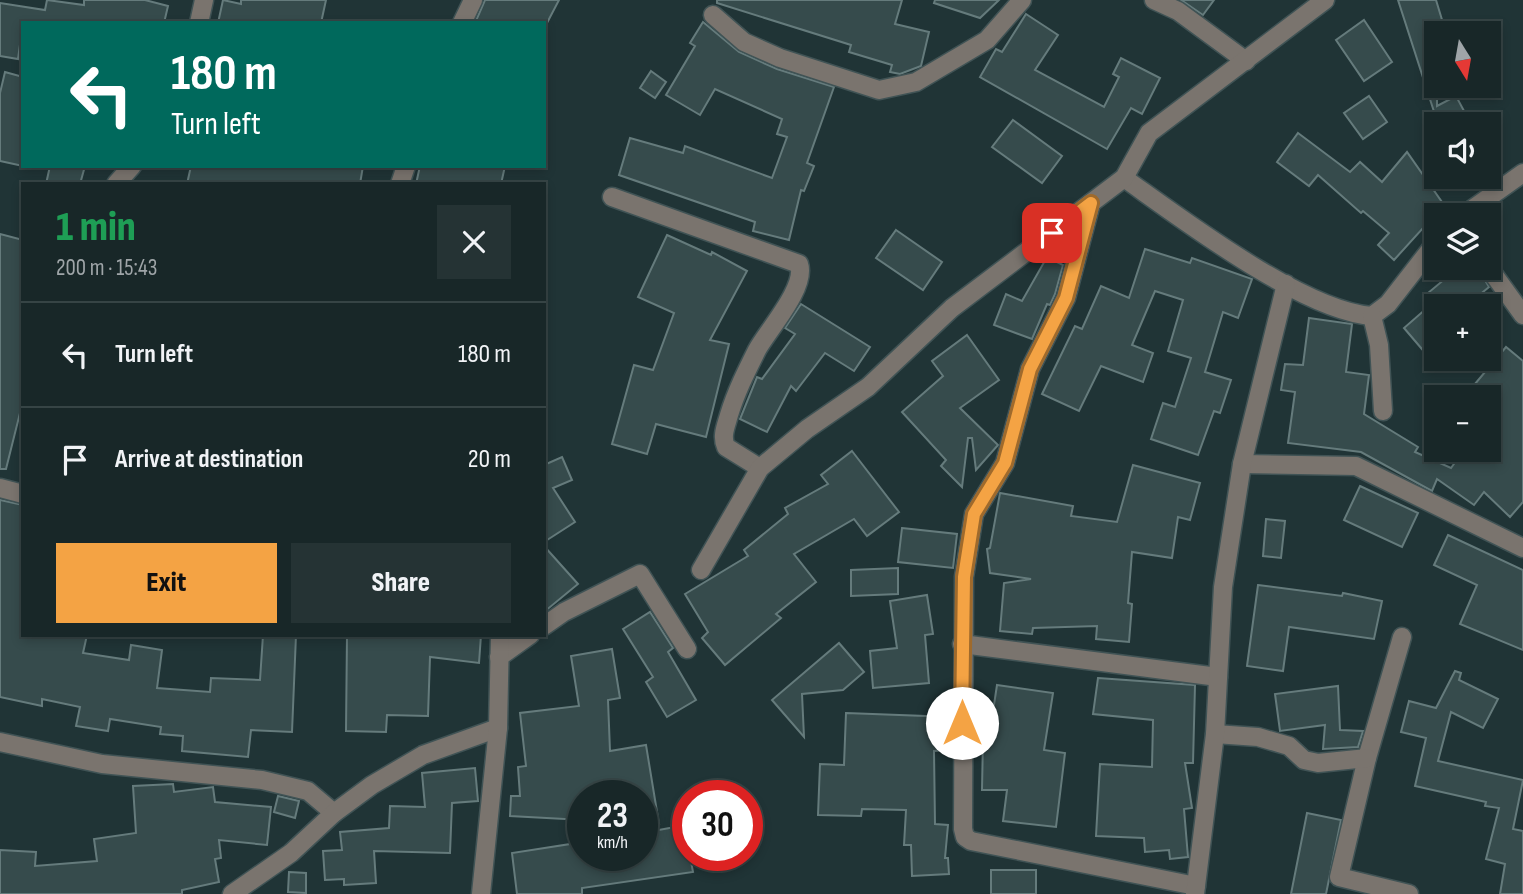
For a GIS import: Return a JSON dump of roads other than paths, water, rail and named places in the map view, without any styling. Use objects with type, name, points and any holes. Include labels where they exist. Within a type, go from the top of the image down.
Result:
[{"type":"street","points":[[199,21],[204,0]]},
{"type":"street","points":[[463,21],[472,0]]},
{"type":"street","points":[[713,15],[744,41],[780,58],[879,90],[916,82],[987,40],[1022,0]]},
{"type":"street","points":[[1154,0],[1178,11],[1246,61]]},
{"type":"street","points":[[701,570],[760,468],[807,429],[868,387],[952,308],[1124,178],[1149,132],[1325,0]]},
{"type":"street","points":[[118,182],[130,168]]},
{"type":"street","points":[[1481,203],[1523,173]]},
{"type":"street","points":[[1124,178],[1200,232],[1286,284],[1354,315],[1371,316],[1388,304],[1424,258]]},
{"type":"street","points":[[612,197],[799,264],[800,275],[790,300],[737,389],[723,433],[726,447],[760,468]]},
{"type":"street","points":[[1091,203],[1066,298],[1030,369],[1005,463],[974,514],[964,577],[962,644],[965,837],[971,841],[1196,890],[1215,734],[1223,587],[1242,464],[1286,284]]},
{"type":"street","points":[[1498,280],[1523,315]]},
{"type":"street","points":[[1371,316],[1379,345],[1383,411]]},
{"type":"street","points":[[1242,464],[1356,466],[1523,548]]},
{"type":"street","points":[[0,488],[21,493]]},
{"type":"street","points":[[546,625],[639,574],[687,649]]},
{"type":"street","points":[[481,894],[498,728],[500,637]]},
{"type":"street","points":[[499,657],[527,637]]},
{"type":"street","points":[[1402,637],[1367,758],[1339,877],[1409,894]]},
{"type":"street","points":[[962,644],[1218,677]]},
{"type":"street","points":[[232,894],[291,853],[334,813],[372,785],[423,755],[498,728]]},
{"type":"street","points":[[1215,734],[1258,737],[1289,746],[1304,760],[1318,763],[1367,758]]},
{"type":"street","points":[[0,742],[102,764],[262,780],[308,792],[334,813]]}]
